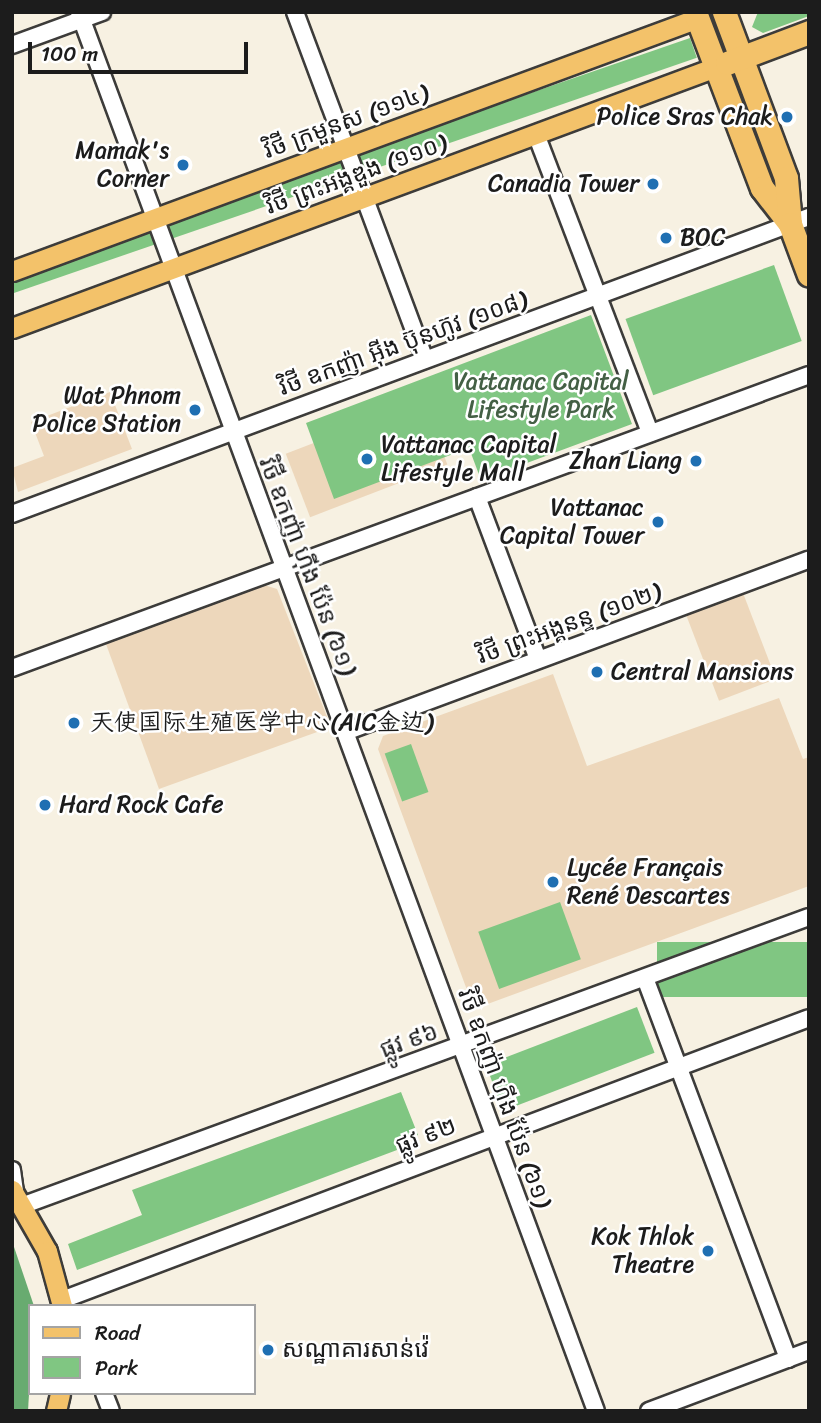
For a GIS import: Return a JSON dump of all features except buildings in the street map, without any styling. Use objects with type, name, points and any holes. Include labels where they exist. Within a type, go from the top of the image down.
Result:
[{"type":"highway","points":[[724,12],[786,178],[799,221],[809,275]]},
{"type":"highway","points":[[702,14],[716,67],[762,188],[799,221]]},
{"type":"highway","points":[[716,67],[809,32]]},
{"type":"main road","name":"វិថី ក្រមួនស (១១៤)","points":[[12,271],[702,14]]},
{"type":"main road","name":"វិថី ព្រះអង្គឌួង (១១០)","points":[[12,328],[716,67]]},
{"type":"main road","points":[[17,1196],[62,1303]]},
{"type":"street","points":[[12,45],[80,16],[102,12]]},
{"type":"street","points":[[295,12],[425,360]]},
{"type":"street","name":"វិថី ឧកញ៉ា ហ៊ីង ប៉ែន (៦១)","points":[[80,16],[596,1411]]},
{"type":"street","points":[[536,134],[650,433]]},
{"type":"street","name":"វិថី ឧកញ៉ា អ៊ីង ប៊ុនហ៊ូវ (១០៨)","points":[[14,509],[232,432],[799,221]]},
{"type":"street","points":[[12,668],[809,375]]},
{"type":"street","points":[[477,497],[538,659]]},
{"type":"street","name":"វិថី ព្រះអង្គនន្ទ (១០២)","points":[[345,732],[809,559]]},
{"type":"street","name":"ផ្លូវ ៩៦","points":[[17,1196],[461,1046],[809,916]]},
{"type":"street","points":[[645,978],[788,1359]]},
{"type":"street","name":"ផ្លូវ ៩២","points":[[62,1303],[494,1135],[809,1018]]},
{"type":"street","points":[[12,1170],[17,1196]]},
{"type":"street","points":[[649,1411],[809,1351]]},
{"type":"shaded area","points":[[110,392],[132,449],[18,492],[12,468],[44,456],[31,422]]},
{"type":"shaded area","name":"Vattanac Capital Lifestyle Mall","points":[[423,401],[447,464],[310,517],[286,454]]},
{"type":"shaded area","points":[[264,585],[277,589],[331,727],[159,789],[106,644]]},
{"type":"shaded area","points":[[743,593],[776,679],[719,701],[686,615]]},
{"type":"shaded area","name":"Lycée Français René Descartes","points":[[553,674],[587,766],[779,698],[803,759],[809,757],[809,886],[474,1009],[378,749],[383,736]]},
{"type":"green space","points":[[758,12],[809,12],[809,16],[763,33],[752,27]]},
{"type":"green space","points":[[690,38],[697,58],[13,293],[12,271]]},
{"type":"green space","points":[[774,265],[802,341],[653,395],[626,319]]},
{"type":"green space","name":"Vattanac Capital Lifestyle Park","points":[[591,315],[632,424],[481,480],[469,448],[334,499],[306,423]]},
{"type":"green space","points":[[411,744],[428,792],[402,802],[385,754]]},
{"type":"green space","points":[[560,902],[581,959],[499,989],[478,932]]},
{"type":"green space","points":[[657,942],[809,942],[809,997],[657,997]]},
{"type":"green space","points":[[637,1007],[655,1053],[503,1111],[486,1065]]},
{"type":"green space","points":[[401,1092],[418,1135],[395,1143],[397,1150],[77,1270],[68,1244],[142,1215],[132,1190]]},
{"type":"green space","points":[[12,1241],[33,1304],[28,1304],[28,1411],[12,1411]]},
{"type":"place","name":"Police Sras Chak","points":[[787,117]]},
{"type":"place","name":"Mamak's Corner","points":[[183,165]]},
{"type":"place","name":"Canadia Tower","points":[[653,184]]},
{"type":"place","name":"BOC","points":[[666,238]]},
{"type":"place","name":"Wat Phnom Police Station","points":[[195,410]]},
{"type":"place","name":"Vattanac Capital Lifestyle Mall","points":[[367,459]]},
{"type":"place","name":"Zhan Liang","points":[[696,461]]},
{"type":"place","name":"Vattanac Capital Tower","points":[[658,522]]},
{"type":"place","name":"Central Mansions","points":[[597,672]]},
{"type":"place","name":"天使国际生殖医学中心(AIC金边)","points":[[74,723]]},
{"type":"place","name":"Hard Rock Cafe","points":[[45,805]]},
{"type":"place","name":"Lycée Français René Descartes","points":[[553,882]]},
{"type":"place","name":"Kok Thlok Theatre","points":[[708,1251]]},
{"type":"place","name":"សណ្ឋាគារសាន់វ៉េ","points":[[268,1350]]}]
